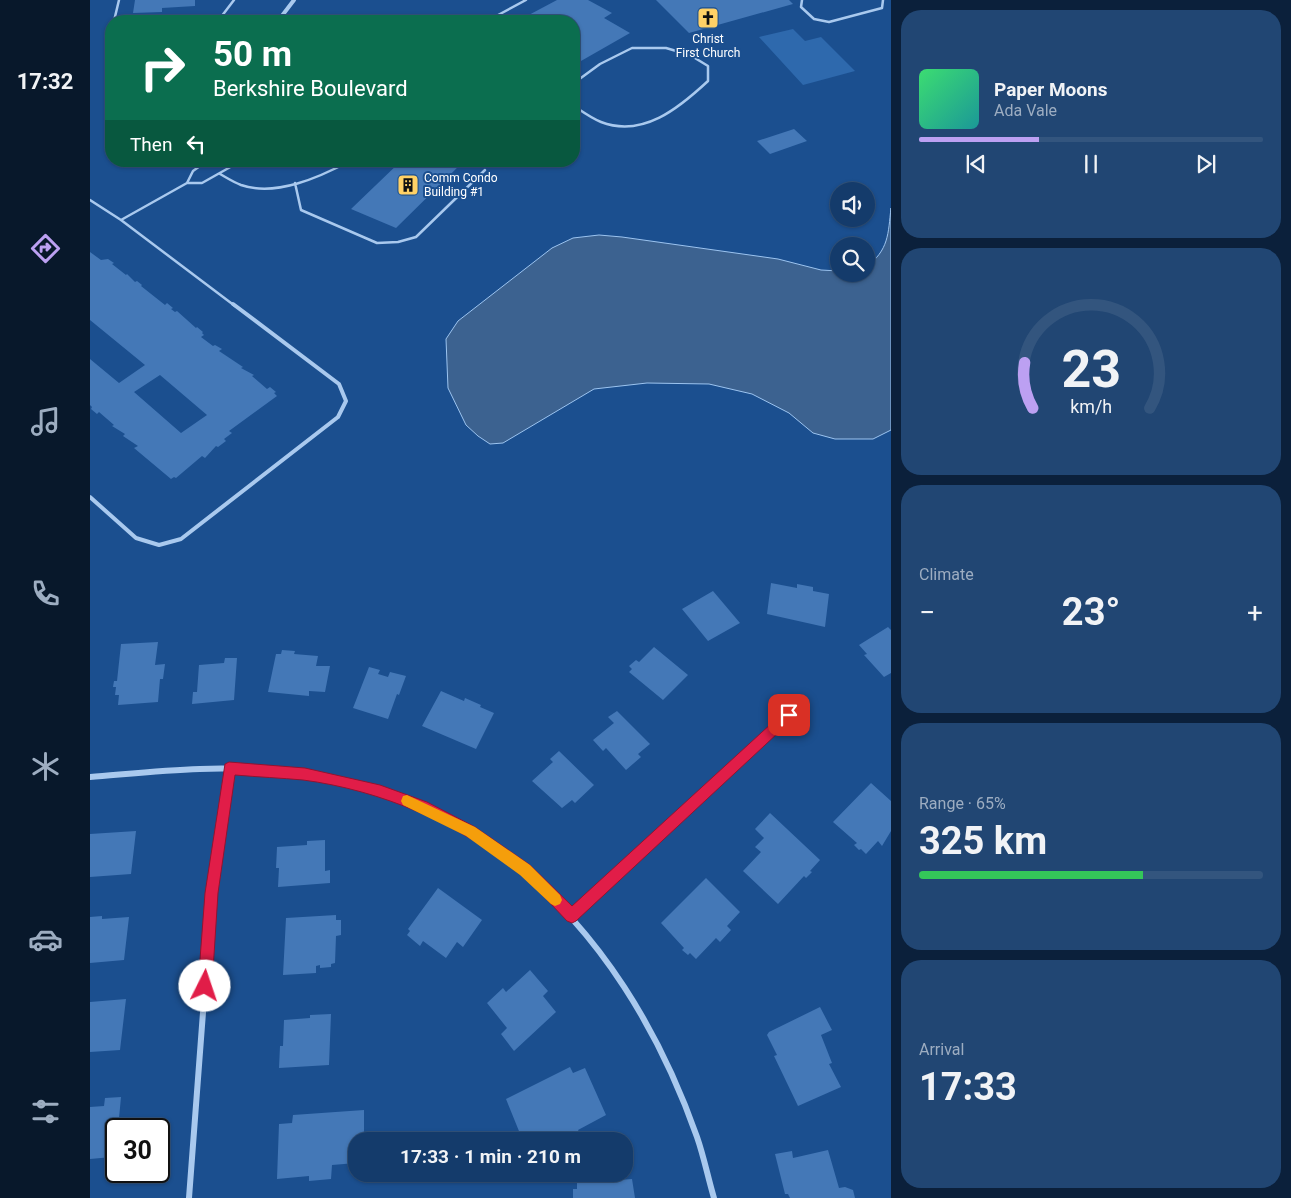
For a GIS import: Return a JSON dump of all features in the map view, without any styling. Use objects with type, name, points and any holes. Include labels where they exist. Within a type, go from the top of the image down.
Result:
[{"type":"street","points":[[283,15],[294,0]]},
{"type":"street","points":[[572,916],[789,715]]},
{"type":"street","points":[[189,1198],[212,893],[229,768]]},
{"type":"street","points":[[90,777],[163,770],[229,768],[305,774],[380,791],[422,807],[471,831],[525,870],[572,916],[590,938],[635,1002],[669,1066],[698,1138],[714,1198]]},
{"type":"lane","points":[[115,15],[119,0]]},
{"type":"lane","points":[[223,15],[234,0]]},
{"type":"lane","points":[[498,15],[526,0]]},
{"type":"lane","points":[[802,0],[801,7],[814,19],[830,22],[882,8],[883,0]]},
{"type":"lane","points":[[580,78],[600,64],[632,48],[666,48],[690,54],[708,66],[708,81],[691,97],[653,123],[629,128],[606,124],[580,109]]},
{"type":"lane","points":[[187,183],[193,171],[199,167]]},
{"type":"lane","points":[[121,220],[187,183],[202,183],[231,167]]},
{"type":"lane","points":[[220,174],[244,186],[264,187],[295,183],[324,175],[339,167]]},
{"type":"lane","points":[[295,183],[302,210],[377,243],[398,242],[416,237],[485,170]]},
{"type":"lane","points":[[90,200],[121,220],[339,384],[346,401],[338,416],[181,539],[159,545],[136,538],[90,497]]},
{"type":"shaded area","points":[[793,29],[805,41],[821,37],[855,71],[803,85],[759,37]]},
{"type":"shaded area","points":[[891,208],[891,430],[873,439],[835,439],[813,433],[789,413],[752,394],[709,384],[647,383],[594,389],[503,443],[490,444],[466,425],[448,388],[446,339],[458,321],[552,248],[573,238],[599,235],[622,237],[778,259],[830,270],[830,282],[875,282],[875,260],[886,241]]},
{"type":"building","points":[[135,0],[195,0],[195,6],[162,8],[162,12],[133,13]]},
{"type":"building","points":[[557,0],[588,0],[612,13],[604,18],[630,33],[580,62],[580,15],[529,15]]},
{"type":"building","name":"Christ First Church","points":[[656,0],[789,0],[793,4],[689,33]]},
{"type":"building","points":[[794,129],[807,141],[770,154],[757,141]]},
{"type":"building","name":"Comm Condo Building #1","points":[[395,167],[458,167],[396,228],[351,209]]},
{"type":"building","points":[[90,252],[101,260],[108,259],[165,305],[167,303],[173,308],[171,309],[175,312],[177,311],[203,332],[204,335],[201,337],[213,346],[215,345],[222,349],[219,351],[243,367],[241,368],[254,375],[252,376],[267,389],[270,387],[276,392],[274,393],[277,396],[229,431],[232,433],[224,439],[226,441],[218,447],[216,446],[205,458],[202,456],[176,478],[171,479],[134,448],[138,446],[123,436],[125,434],[112,426],[114,425],[99,412],[97,414],[91,409],[90,359],[119,383],[145,365],[90,320]],"holes":[[[160,375],[207,415],[181,433],[134,392]]]},
{"type":"building","points":[[771,583],[797,588],[797,584],[813,587],[813,591],[829,594],[825,627],[767,614]]},
{"type":"building","points":[[713,591],[740,623],[708,641],[682,609]]},
{"type":"building","points":[[888,627],[891,630],[891,673],[884,677],[864,655],[867,654],[859,645]]},
{"type":"building","points":[[158,642],[155,665],[165,664],[163,679],[160,679],[158,702],[118,705],[119,695],[115,695],[116,687],[113,687],[114,681],[117,681],[121,644]]},
{"type":"building","points":[[654,647],[688,675],[663,700],[629,672],[632,669],[629,666],[636,660],[639,662]]},
{"type":"building","points":[[282,650],[295,651],[294,654],[318,656],[316,666],[330,666],[325,692],[309,691],[309,696],[268,692],[276,654],[281,654]]},
{"type":"building","points":[[225,658],[237,658],[234,700],[192,704],[193,692],[197,692],[199,665],[224,663]]},
{"type":"building","points":[[369,667],[380,670],[378,674],[388,677],[390,672],[406,676],[388,719],[353,708]]},
{"type":"building","points":[[441,691],[464,701],[465,698],[494,713],[476,749],[422,726]]},
{"type":"building","points":[[617,711],[650,744],[638,754],[641,757],[626,770],[606,748],[603,751],[593,740],[614,723],[608,717]]},
{"type":"building","points":[[559,751],[594,785],[575,803],[572,800],[562,808],[532,781],[553,762],[550,759]]},
{"type":"building","points":[[871,783],[891,801],[891,831],[882,846],[878,841],[866,854],[861,849],[859,850],[854,845],[857,843],[833,822]]},
{"type":"building","points":[[770,813],[820,860],[810,871],[812,872],[806,878],[804,876],[778,904],[743,871],[761,852],[755,847],[764,838],[755,829]]},
{"type":"building","points":[[136,831],[131,874],[90,877],[90,834]]},
{"type":"building","points":[[325,840],[325,871],[330,870],[330,883],[278,887],[279,868],[276,868],[277,847],[307,845],[307,841]]},
{"type":"building","points":[[706,878],[740,912],[727,926],[731,930],[720,942],[716,938],[696,959],[690,953],[688,955],[682,950],[684,948],[661,923]]},
{"type":"building","points":[[438,888],[482,920],[463,947],[457,942],[446,958],[423,941],[420,946],[407,935],[410,931],[408,929]]},
{"type":"building","points":[[336,915],[336,920],[341,920],[341,935],[336,936],[335,963],[331,964],[331,967],[320,968],[320,965],[316,966],[316,973],[283,975],[286,918]]},
{"type":"building","points":[[102,916],[102,919],[129,917],[124,960],[90,963],[90,917]]},
{"type":"building","points":[[530,970],[548,991],[543,996],[556,1012],[514,1051],[501,1034],[507,1028],[487,1003],[503,988],[506,992]]},
{"type":"building","points":[[126,999],[120,1050],[90,1052],[90,1002]]},
{"type":"building","points":[[820,1007],[832,1030],[821,1035],[832,1063],[829,1064],[841,1087],[798,1106],[774,1056],[777,1055],[767,1035],[769,1032]]},
{"type":"building","points":[[331,1014],[329,1065],[279,1068],[280,1046],[283,1046],[284,1020],[310,1018],[310,1015]]},
{"type":"building","points":[[570,1067],[573,1073],[585,1068],[606,1115],[578,1130],[579,1132],[519,1132],[506,1099]]},
{"type":"building","points":[[121,1097],[119,1118],[105,1118],[105,1158],[90,1159],[90,1107],[104,1106],[105,1098]]},
{"type":"building","points":[[364,1110],[364,1132],[348,1132],[348,1164],[332,1165],[331,1179],[309,1181],[309,1176],[277,1179],[279,1124],[292,1123],[293,1115]]},
{"type":"building","points":[[828,1150],[839,1188],[845,1187],[853,1190],[855,1198],[790,1198],[788,1194],[785,1194],[775,1154],[792,1151],[793,1158]]},
{"type":"building","points":[[632,1182],[635,1198],[573,1198],[573,1189],[577,1189],[577,1183]]},
{"type":"slow traffic","points":[[407,801],[471,831],[525,870],[555,900]]},
{"type":"place","name":"Christ First Church","points":[[708,18]]},
{"type":"place","name":"Comm Condo Building #1","points":[[408,185]]},
{"type":"route","points":[[205,986],[212,893],[229,768],[305,774],[380,791],[422,807],[471,831],[525,870],[572,916],[789,715]]}]
